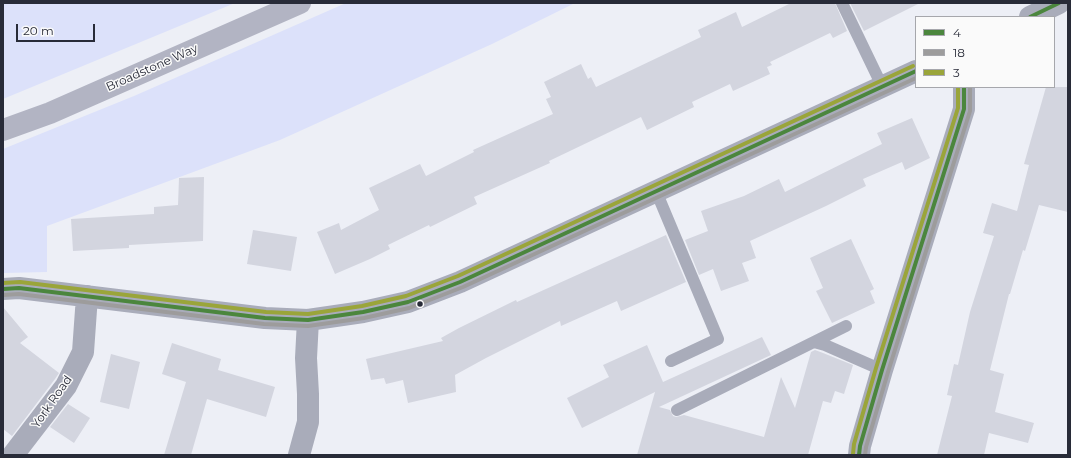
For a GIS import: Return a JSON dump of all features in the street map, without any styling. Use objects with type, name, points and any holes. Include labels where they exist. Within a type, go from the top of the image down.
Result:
[{"type":"street","name":"Broadstone Way","points":[[3,130],[50,113],[300,3]]},
{"type":"street","points":[[1032,16],[1059,3]]},
{"type":"street","points":[[3,289],[19,288],[265,318],[308,320],[363,312],[408,302],[460,282],[915,71]]},
{"type":"street","points":[[859,455],[860,446],[882,370],[964,109],[964,88]]},
{"type":"street","name":"York Road","points":[[13,455],[66,386],[83,352],[87,296]]},
{"type":"street","points":[[299,455],[308,422],[306,358],[308,320]]},
{"type":"lane","points":[[842,3],[882,86]]},
{"type":"lane","points":[[656,191],[718,339],[671,361]]},
{"type":"lane","points":[[677,410],[846,326]]},
{"type":"lane","points":[[814,342],[825,345],[882,370]]},
{"type":"shaded area","points":[[3,3],[235,3],[3,99]]},
{"type":"shaded area","points":[[346,3],[575,3],[492,44],[280,140],[47,226],[47,272],[3,273],[3,149],[134,96]]},
{"type":"building","points":[[791,3],[835,3],[847,31],[833,38],[830,33],[770,62],[772,65],[767,67],[770,74],[733,91],[730,84],[692,102],[694,107],[647,130],[641,117],[549,161],[550,163],[474,197],[477,204],[430,227],[429,225],[388,245],[390,249],[335,274],[317,232],[339,223],[341,230],[379,210],[369,188],[420,164],[426,176],[474,152],[473,150],[553,114],[546,99],[551,97],[544,82],[581,64],[588,79],[591,77],[596,87],[701,37],[698,30],[736,12],[742,27]]},
{"type":"building","points":[[850,3],[920,3],[864,31]]},
{"type":"building","points":[[1068,87],[1068,212],[1039,205],[1025,251],[1023,250],[1009,294],[990,370],[1004,374],[995,412],[1034,423],[1028,443],[989,433],[984,455],[937,455],[952,396],[947,395],[954,364],[958,365],[970,312],[994,236],[983,233],[992,203],[1017,211],[1029,165],[1024,164],[1046,88]]},
{"type":"building","points":[[912,118],[930,158],[905,170],[902,162],[863,179],[866,186],[750,241],[756,258],[742,263],[749,281],[721,291],[713,269],[699,275],[685,240],[708,231],[701,211],[744,196],[779,179],[785,192],[882,144],[877,133]]},
{"type":"building","points":[[204,177],[203,241],[129,245],[129,248],[73,251],[71,219],[154,214],[154,207],[178,205],[179,178]]},
{"type":"building","points":[[253,230],[297,237],[291,271],[247,264]]},
{"type":"building","points":[[666,235],[686,282],[621,311],[617,301],[561,326],[560,321],[455,375],[456,392],[408,403],[403,380],[386,384],[384,378],[371,380],[366,359],[443,341],[441,338],[516,300],[517,302]]},
{"type":"building","points":[[851,239],[874,289],[870,291],[875,303],[832,323],[816,291],[823,288],[810,258]]},
{"type":"building","points":[[3,307],[28,337],[20,343],[59,373],[12,436],[3,429]]},
{"type":"building","points":[[762,337],[771,355],[659,407],[670,410],[673,416],[676,417],[684,415],[764,437],[781,377],[795,408],[811,352],[815,350],[853,365],[844,394],[835,391],[831,403],[823,401],[808,455],[637,455],[655,392],[582,428],[567,398],[609,377],[603,365],[647,345],[663,382]]},
{"type":"building","points":[[172,343],[221,359],[218,370],[275,387],[266,417],[207,399],[191,455],[164,455],[186,382],[162,374]]},
{"type":"building","points":[[111,354],[140,362],[129,409],[100,402]]},
{"type":"building","points":[[68,404],[90,418],[74,443],[50,427]]},
{"type":"transit line","name":"4","points":[[1032,16],[1059,3]]},
{"type":"transit line","name":"3","points":[[3,283],[20,282],[266,312],[308,314],[362,306],[406,296],[458,276],[913,66]]},
{"type":"transit line","name":"4","points":[[3,289],[19,288],[265,318],[308,320],[363,312],[408,302],[460,282],[915,71]]},
{"type":"transit line","name":"18","points":[[3,295],[19,294],[264,324],[308,326],[364,318],[409,308],[463,287],[915,78]]},
{"type":"transit line","name":"3","points":[[853,454],[854,444],[876,368],[958,108],[958,88]]},
{"type":"transit line","name":"4","points":[[859,455],[860,446],[882,370],[964,109],[964,88]]},
{"type":"transit line","name":"18","points":[[865,455],[888,372],[970,111],[970,88]]}]
